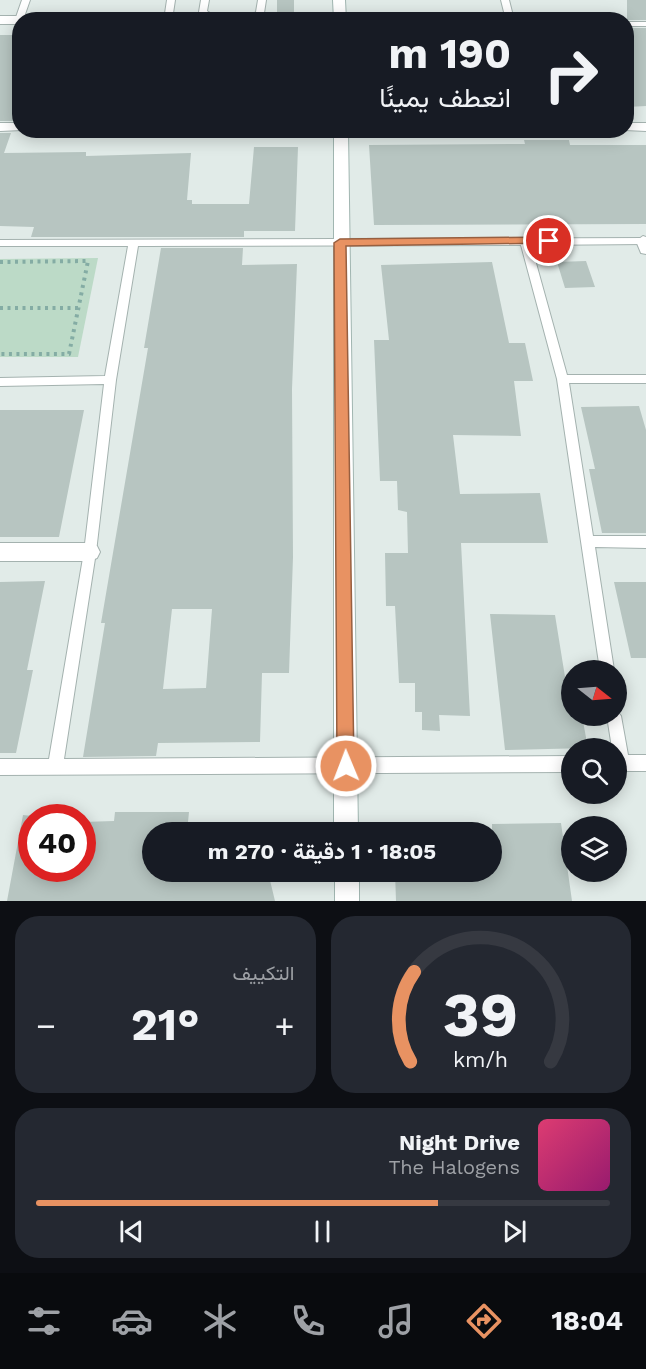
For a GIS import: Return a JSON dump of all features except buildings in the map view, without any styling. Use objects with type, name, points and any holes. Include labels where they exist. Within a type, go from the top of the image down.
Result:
[{"type":"street","points":[[341,138],[346,822]]},
{"type":"street","points":[[0,552],[90,552]]},
{"type":"street","points":[[347,882],[347,901]]},
{"type":"lane","points":[[525,241],[563,379],[605,660]]},
{"type":"lane","points":[[0,243],[525,241],[645,243]]},
{"type":"lane","points":[[55,766],[90,552],[110,380],[132,244]]},
{"type":"lane","points":[[563,379],[646,379]]},
{"type":"lane","points":[[0,382],[110,380]]},
{"type":"lane","points":[[586,541],[646,542]]},
{"type":"lane","points":[[627,763],[646,763]]},
{"type":"lane","points":[[0,767],[561,764]]},
{"type":"path","points":[[0,262],[88,261],[69,354],[0,354]]},
{"type":"path","points":[[0,308],[78,308]]},
{"type":"green space","points":[[98,258],[78,357],[0,357],[0,259]]},
{"type":"route","points":[[346,766],[340,243],[549,241]]}]
